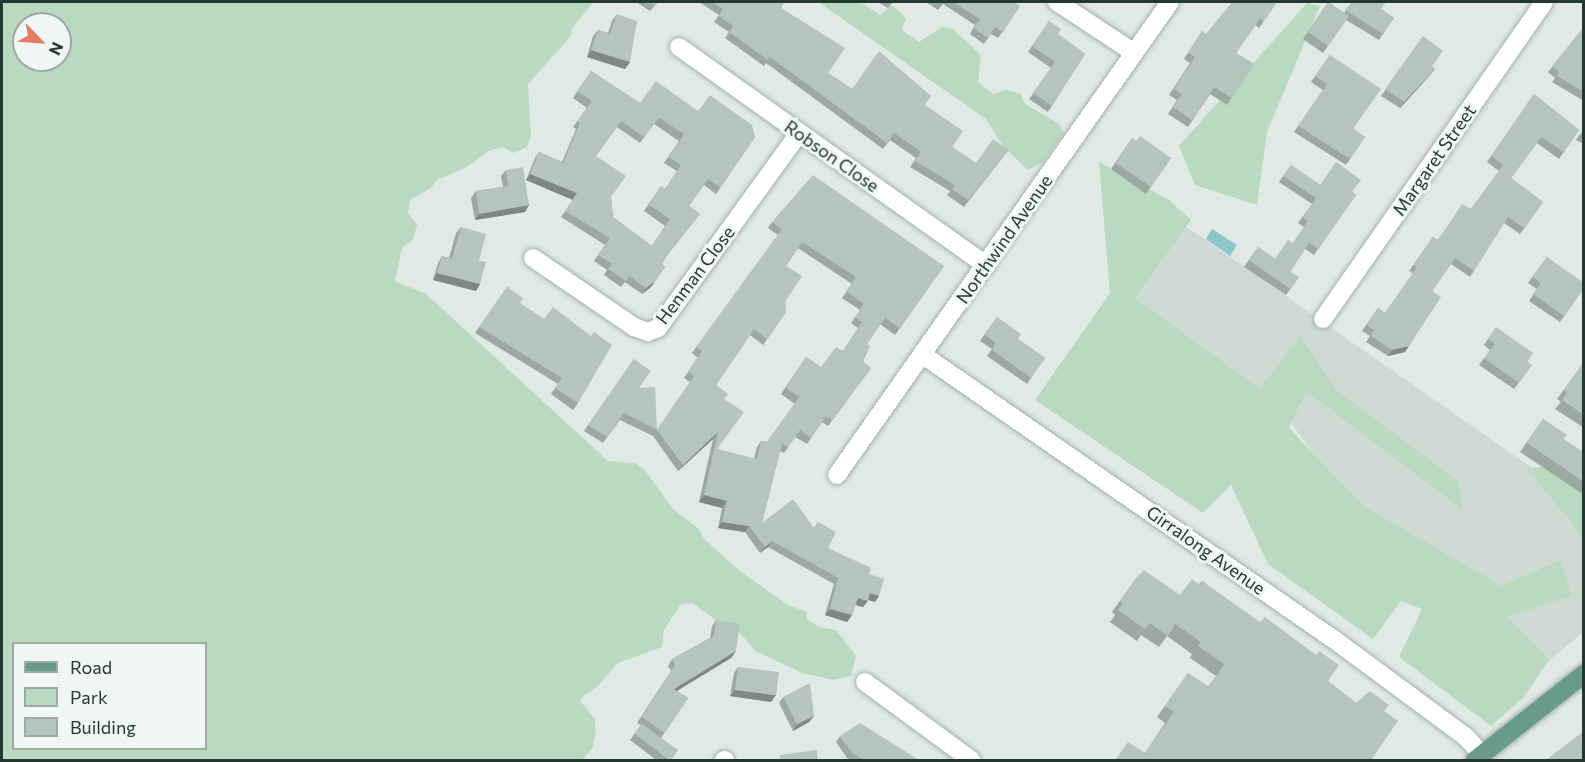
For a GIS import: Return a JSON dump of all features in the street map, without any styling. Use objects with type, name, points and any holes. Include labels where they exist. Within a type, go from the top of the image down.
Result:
[{"type":"main road","points":[[1479,758],[1584,674]]},
{"type":"street","points":[[1057,2],[1133,52]]},
{"type":"street","name":"Northwind Avenue","points":[[837,475],[1170,2]]},
{"type":"street","name":"Margaret Street","points":[[1323,319],[1545,2]]},
{"type":"street","name":"Robson Close","points":[[679,47],[986,265]]},
{"type":"street","name":"Henman Close","points":[[533,258],[634,327],[648,332],[658,327],[799,133]]},
{"type":"street","name":"Girralong Avenue","points":[[923,355],[1332,638],[1466,737],[1479,758]]},
{"type":"street","points":[[865,682],[971,760]]},
{"type":"shaded area","points":[[1177,220],[1548,479],[1583,513],[1583,632],[1536,672],[1354,511],[1283,411],[1124,302]]},
{"type":"green space","points":[[2,2],[594,2],[572,28],[570,37],[528,84],[531,136],[527,147],[514,153],[502,147],[489,151],[465,168],[437,180],[432,187],[410,200],[408,213],[417,225],[413,239],[402,248],[395,281],[426,294],[608,461],[635,463],[644,469],[673,509],[699,529],[703,538],[740,571],[786,604],[807,612],[807,619],[819,627],[836,630],[856,656],[851,676],[834,680],[802,673],[755,651],[734,626],[716,620],[692,603],[681,604],[664,630],[662,647],[618,663],[596,688],[584,695],[580,701],[595,719],[596,732],[592,749],[582,760],[2,760]]},
{"type":"green space","points":[[818,2],[860,2],[880,15],[892,5],[906,18],[902,30],[919,42],[942,27],[953,29],[981,55],[978,82],[993,94],[1007,90],[1021,94],[1025,104],[1059,124],[1064,133],[1043,162],[1028,170],[1003,146],[986,119]]},
{"type":"green space","points":[[1307,3],[1320,6],[1267,132],[1257,205],[1195,185],[1179,146]]},
{"type":"green space","points":[[1099,162],[1169,200],[1191,220],[1135,298],[1260,389],[1300,336],[1336,390],[1459,482],[1462,509],[1306,391],[1289,428],[1363,506],[1502,586],[1561,560],[1571,596],[1507,617],[1549,660],[1524,697],[1491,726],[1399,657],[1422,609],[1401,601],[1373,639],[1268,564],[1231,485],[1203,513],[1035,400],[1110,293]]},
{"type":"green space","points":[[1552,465],[1583,481],[1583,537],[1527,469]]},
{"type":"water","points":[[1212,229],[1237,245],[1230,256],[1206,239]]},
{"type":"building","points":[[712,2],[784,2],[781,8],[845,48],[828,73],[852,89],[879,51],[931,96],[925,105],[963,131],[952,147],[976,163],[993,139],[1009,150],[968,200],[952,189],[955,185],[915,161],[921,152],[894,133],[887,143],[770,57],[768,60],[729,32],[733,26],[719,16],[723,9]]},
{"type":"building","points":[[953,2],[1013,2],[1020,6],[1003,32],[995,27],[988,38],[974,28],[980,19]]},
{"type":"building","points":[[1232,2],[1277,2],[1264,21],[1260,19],[1236,53],[1254,64],[1232,98],[1214,87],[1192,120],[1173,107],[1182,94],[1174,89],[1195,57],[1188,53],[1202,31],[1206,34]]},
{"type":"building","points":[[1328,2],[1349,16],[1328,46],[1308,32]]},
{"type":"building","points":[[1352,2],[1386,2],[1381,9],[1394,18],[1383,34],[1345,10]]},
{"type":"building","points":[[617,14],[637,21],[630,62],[591,50],[598,30],[610,34]]},
{"type":"building","points":[[1049,21],[1061,29],[1058,34],[1085,54],[1052,106],[1033,93],[1055,62],[1032,46]]},
{"type":"building","points":[[1582,29],[1584,30],[1584,92],[1557,76],[1559,72],[1552,66]]},
{"type":"building","points":[[1423,36],[1443,51],[1432,66],[1435,69],[1404,102],[1385,89]]},
{"type":"building","points":[[1330,55],[1381,89],[1353,129],[1365,137],[1350,159],[1298,126],[1327,84],[1315,76]]},
{"type":"building","points":[[591,71],[640,103],[656,81],[698,111],[710,95],[752,125],[755,137],[720,187],[708,179],[689,206],[700,214],[666,256],[662,264],[665,267],[655,281],[646,288],[629,276],[626,281],[608,269],[612,264],[598,255],[610,238],[565,211],[577,193],[530,174],[539,152],[563,163],[580,123],[577,121],[592,101],[577,91]],"holes":[[[659,118],[684,134],[669,157],[681,165],[665,189],[661,186],[649,205],[670,219],[652,246],[613,217],[611,197],[626,176],[596,156],[621,121],[644,137]]]},
{"type":"building","points":[[1534,94],[1579,130],[1564,152],[1541,137],[1511,178],[1543,202],[1524,228],[1508,217],[1474,271],[1455,258],[1432,291],[1441,297],[1409,346],[1392,350],[1371,336],[1374,330],[1367,325],[1378,308],[1385,313],[1417,267],[1414,265],[1433,237],[1438,240],[1462,204],[1471,209],[1503,165],[1491,156]]},
{"type":"building","points":[[1140,136],[1171,158],[1151,187],[1116,163],[1132,138],[1136,141]]},
{"type":"building","points":[[1336,162],[1361,180],[1352,192],[1356,195],[1318,249],[1309,243],[1290,272],[1299,277],[1290,289],[1249,260],[1258,247],[1275,259],[1288,240],[1293,243],[1308,221],[1303,217],[1316,198],[1283,176],[1291,165],[1320,185]]},
{"type":"building","points":[[523,167],[529,205],[479,214],[476,191],[508,186],[506,170]]},
{"type":"building","points":[[813,175],[944,266],[900,328],[885,318],[867,344],[870,346],[863,362],[871,368],[833,420],[826,416],[811,438],[800,430],[788,447],[782,443],[762,523],[793,499],[814,528],[818,522],[836,532],[828,548],[871,568],[869,574],[884,579],[879,596],[870,593],[868,601],[858,598],[852,615],[830,609],[838,578],[772,541],[765,547],[749,526],[722,522],[727,501],[704,495],[718,432],[683,465],[657,430],[694,376],[688,371],[702,351],[696,347],[782,229],[772,222]],"holes":[[[802,242],[856,277],[846,291],[864,304],[855,317],[862,322],[843,351],[836,347],[821,367],[806,357],[786,388],[799,397],[767,442],[761,441],[757,459],[717,449],[744,412],[724,399],[728,394],[716,385],[754,329],[767,339],[786,312],[785,302],[802,276],[786,266]]]},
{"type":"building","points":[[461,227],[486,234],[479,261],[486,262],[480,284],[437,273],[442,256],[452,259]]},
{"type":"building","points":[[1547,257],[1584,283],[1584,288],[1564,316],[1533,294],[1541,283],[1533,277]]},
{"type":"building","points":[[507,287],[523,298],[520,303],[544,319],[553,307],[591,336],[594,332],[612,345],[578,403],[555,388],[562,378],[479,327]]},
{"type":"building","points":[[997,317],[1021,334],[1018,339],[1045,358],[1031,378],[992,350],[996,343],[985,335]]},
{"type":"building","points":[[1496,327],[1533,353],[1527,362],[1532,365],[1519,383],[1484,358],[1495,344],[1488,339]]},
{"type":"building","points":[[634,359],[651,371],[639,388],[655,387],[657,430],[624,413],[607,437],[588,425]]},
{"type":"building","points":[[1584,362],[1584,415],[1562,400],[1567,393],[1564,390]]},
{"type":"building","points":[[1543,419],[1567,435],[1563,439],[1584,453],[1584,482],[1527,443]]},
{"type":"building","points":[[1144,570],[1180,595],[1192,579],[1200,585],[1202,581],[1260,622],[1265,617],[1316,655],[1319,651],[1339,665],[1328,681],[1356,703],[1370,691],[1389,705],[1384,711],[1398,721],[1371,760],[1115,760],[1128,742],[1145,753],[1174,712],[1165,706],[1188,673],[1209,687],[1224,664],[1198,646],[1201,642],[1175,624],[1168,636],[1150,623],[1145,629],[1118,610],[1123,603],[1120,601]]},
{"type":"building","points":[[716,620],[740,624],[736,651],[674,689],[688,698],[665,733],[642,717],[675,665],[672,659],[714,636]]},
{"type":"building","points":[[738,667],[779,672],[776,695],[735,690]]},
{"type":"building","points":[[810,683],[814,716],[797,724],[783,697]]},
{"type":"building","points":[[860,723],[919,760],[864,760],[851,752],[840,736]]},
{"type":"building","points":[[642,724],[678,750],[671,760],[635,734]]},
{"type":"building","points":[[1584,731],[1584,760],[1546,760]]},
{"type":"building","points":[[817,750],[818,760],[780,760],[780,755]]}]
